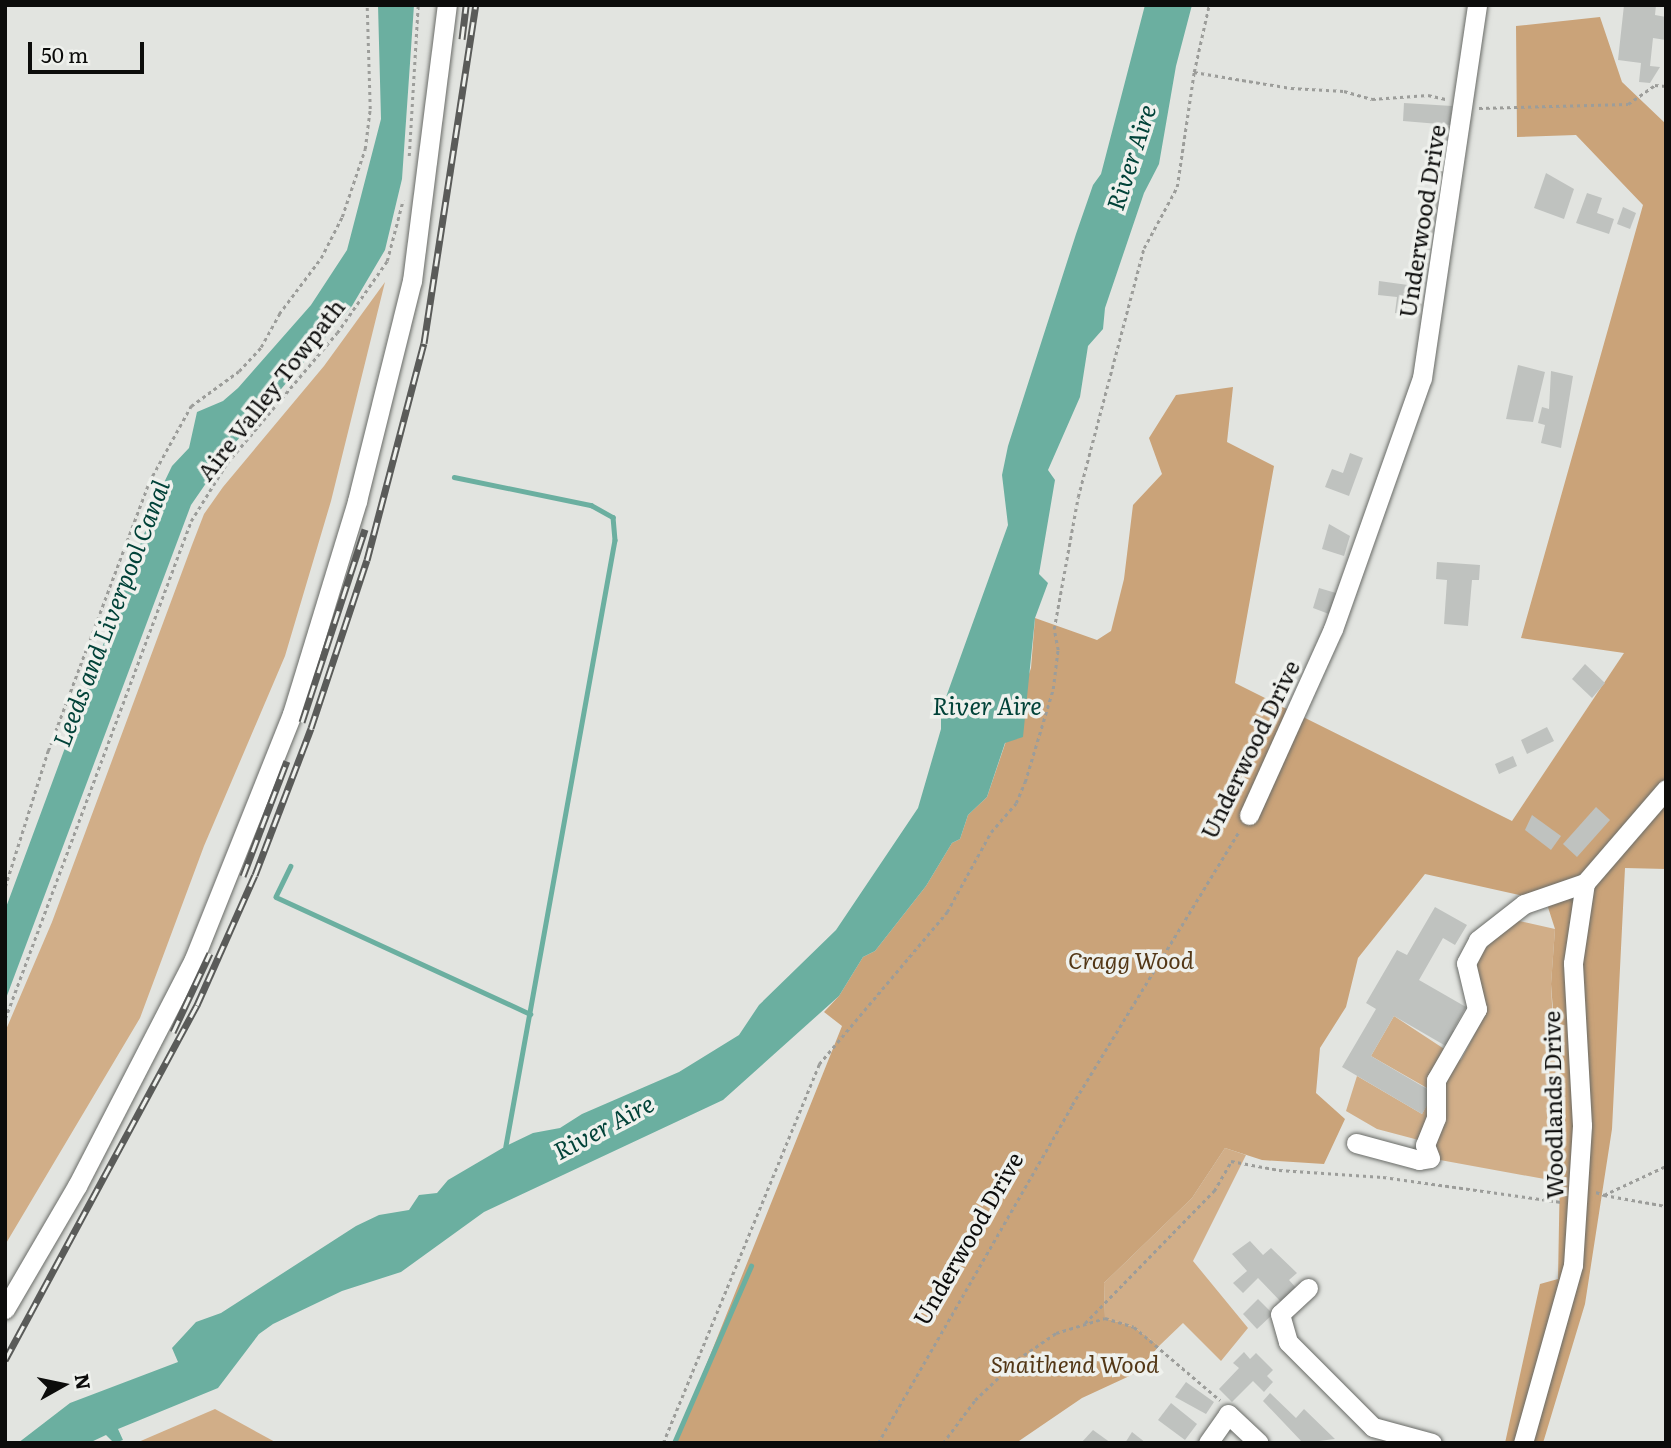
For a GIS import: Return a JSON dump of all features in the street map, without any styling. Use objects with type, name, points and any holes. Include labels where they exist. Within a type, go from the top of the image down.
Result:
[{"type":"street","points":[[5,1309],[77,1186],[194,960],[292,715],[357,501],[412,281],[447,5]]},
{"type":"street","name":"Underwood Drive","points":[[1249,815],[1333,629],[1422,378],[1477,5]]},
{"type":"street","points":[[1356,1143],[1419,1160],[1430,1158],[1426,1145],[1436,1118],[1436,1080],[1477,1009],[1466,963],[1478,940],[1524,904],[1586,883],[1666,789]]},
{"type":"street","name":"Woodlands Drive","points":[[1523,1443],[1573,1265],[1581,1125],[1573,963],[1586,883]]},
{"type":"street","points":[[1308,1288],[1280,1314],[1288,1342],[1373,1427],[1432,1443]]},
{"type":"street","points":[[1208,1443],[1228,1414],[1259,1443]]},
{"type":"path","points":[[5,887],[48,751],[149,482],[191,405],[239,371],[261,347],[279,313],[321,258],[342,217],[365,149],[370,109],[368,5]]},
{"type":"path","points":[[409,160],[418,5]]},
{"type":"path","points":[[663,1443],[819,1064],[947,912],[991,832],[1016,803],[1025,782],[1053,689],[1058,650],[1054,629],[1078,497],[1141,260],[1177,187],[1194,72],[1209,5]]},
{"type":"path","points":[[1194,72],[1291,88],[1344,91],[1372,99],[1428,95],[1463,106],[1628,104],[1655,85],[1666,86]]},
{"type":"path","name":"Aire Valley Towpath","points":[[5,1019],[191,521],[227,463],[337,333],[387,261],[405,190]]},
{"type":"path","name":"Underwood Drive","points":[[878,1443],[1065,1117],[1249,815]]},
{"type":"path","points":[[1086,1322],[1214,1191],[1231,1161],[1579,1196],[1604,1195],[1666,1206]]},
{"type":"path","points":[[1604,1195],[1666,1166]]},
{"type":"path","points":[[943,1443],[975,1400],[1018,1359],[1056,1333],[1105,1318],[1134,1327],[1216,1395],[1228,1414]]},
{"type":"shaded area","points":[[385,282],[331,501],[285,656],[204,846],[140,1018],[5,1245],[5,1032],[52,922],[204,514],[223,487],[324,366]]},
{"type":"shaded area","points":[[1515,920],[1555,929],[1551,984],[1561,1182],[1440,1160],[1430,1143],[1377,1129],[1346,1111],[1357,1076],[1422,1114],[1434,1092],[1371,1056],[1394,1016],[1461,1060],[1482,1020],[1474,978],[1479,954]]},
{"type":"shaded area","points":[[1225,1148],[1246,1155],[1193,1261],[1248,1328],[1221,1361],[1183,1323],[1159,1346],[1134,1327],[1105,1318],[1104,1283],[1192,1198]]},
{"type":"shaded area","points":[[215,1409],[277,1443],[136,1443]]},
{"type":"green space","name":"Cragg Wood","points":[[1600,17],[1622,82],[1666,124],[1666,869],[1625,868],[1612,1129],[1585,1304],[1543,1443],[1505,1443],[1540,1284],[1558,1279],[1561,1115],[1551,984],[1555,929],[1546,901],[1425,874],[1358,958],[1346,1007],[1320,1048],[1316,1093],[1345,1119],[1324,1164],[1262,1160],[1225,1148],[1192,1198],[1104,1283],[1105,1318],[1134,1327],[1159,1346],[1136,1373],[1082,1398],[1016,1443],[675,1443],[842,1026],[824,1012],[839,996],[863,957],[875,951],[926,886],[952,843],[960,839],[968,815],[987,797],[1031,668],[1035,618],[1097,640],[1111,631],[1124,579],[1133,505],[1162,474],[1149,438],[1176,395],[1233,387],[1227,442],[1274,466],[1235,683],[1512,821],[1624,653],[1521,638],[1643,205],[1576,135],[1517,137],[1516,26]]},
{"type":"water","points":[[378,5],[414,5],[402,179],[385,250],[352,306],[229,450],[191,505],[5,1001],[5,910],[160,491],[172,466],[189,448],[197,412],[223,401],[238,388],[311,305],[347,250],[381,119]]},
{"type":"water","name":"River Aire","points":[[1145,5],[1192,5],[1176,66],[1159,164],[1144,193],[1105,308],[1103,329],[1088,346],[1080,397],[1048,470],[1055,480],[1039,574],[1048,583],[1035,618],[1023,737],[1005,743],[987,797],[968,815],[960,839],[952,843],[926,886],[875,951],[863,957],[839,996],[723,1100],[484,1212],[401,1272],[342,1291],[273,1324],[259,1334],[218,1388],[118,1429],[123,1440],[114,1443],[106,1435],[89,1443],[18,1443],[70,1403],[178,1362],[172,1348],[196,1322],[221,1313],[356,1226],[379,1215],[409,1210],[419,1195],[437,1193],[448,1180],[506,1146],[533,1133],[560,1128],[582,1114],[679,1072],[739,1035],[759,1005],[836,930],[918,808],[941,729],[941,711],[1008,525],[1002,475],[1008,446],[1076,234],[1093,185],[1101,174]]},
{"type":"building","points":[[1624,5],[1656,5],[1655,15],[1666,17],[1666,40],[1653,38],[1650,66],[1660,67],[1650,83],[1639,82],[1641,63],[1618,60]]},
{"type":"building","points":[[1404,103],[1452,106],[1451,125],[1403,121]]},
{"type":"building","points":[[1546,173],[1574,189],[1564,219],[1534,208]]},
{"type":"building","points":[[1587,193],[1602,198],[1597,213],[1614,219],[1609,234],[1576,223]]},
{"type":"building","points":[[1623,207],[1636,213],[1630,229],[1617,224]]},
{"type":"building","points":[[1379,281],[1408,285],[1405,314],[1395,313],[1397,297],[1378,295]]},
{"type":"building","points":[[1518,365],[1545,372],[1533,422],[1506,419]]},
{"type":"building","points":[[1551,371],[1573,376],[1561,448],[1541,443],[1545,425],[1538,423],[1542,407],[1549,409]]},
{"type":"building","points":[[1350,453],[1363,458],[1349,496],[1325,487],[1332,469],[1343,473]]},
{"type":"building","points":[[1329,524],[1350,536],[1344,556],[1322,549]]},
{"type":"building","points":[[1437,562],[1480,565],[1479,580],[1472,580],[1468,626],[1444,624],[1447,580],[1436,579]]},
{"type":"building","points":[[1319,588],[1336,593],[1329,614],[1313,608]]},
{"type":"building","points":[[1585,664],[1605,683],[1592,698],[1572,679]]},
{"type":"building","points":[[1547,727],[1554,741],[1527,754],[1521,740]]},
{"type":"building","points":[[1513,756],[1517,766],[1499,774],[1495,764]]},
{"type":"building","points":[[1596,807],[1610,820],[1577,857],[1563,844]]},
{"type":"building","points":[[1532,815],[1561,836],[1551,850],[1525,830]]},
{"type":"building","points":[[1435,907],[1467,925],[1455,945],[1443,938],[1419,980],[1466,1007],[1453,1030],[1459,1034],[1451,1049],[1394,1016],[1371,1056],[1434,1093],[1422,1114],[1342,1067],[1376,1009],[1366,1003],[1397,950],[1407,955]]},
{"type":"building","points":[[1250,1241],[1263,1255],[1271,1248],[1297,1273],[1289,1280],[1297,1289],[1282,1303],[1258,1278],[1243,1293],[1233,1283],[1247,1271],[1232,1254]]},
{"type":"building","points":[[1258,1299],[1273,1314],[1257,1329],[1243,1314]]},
{"type":"building","points":[[1244,1352],[1250,1359],[1256,1353],[1273,1370],[1267,1376],[1273,1382],[1264,1392],[1253,1381],[1232,1402],[1219,1389],[1239,1368],[1233,1363]]},
{"type":"building","points":[[1186,1382],[1214,1402],[1206,1414],[1175,1397]]},
{"type":"building","points":[[1270,1393],[1296,1418],[1304,1409],[1335,1439],[1303,1443],[1263,1401]]},
{"type":"building","points":[[1171,1403],[1197,1424],[1185,1440],[1158,1420]]},
{"type":"building","points":[[1093,1430],[1111,1443],[1081,1443]]},
{"type":"building","points":[[1132,1432],[1146,1443],[1125,1443]]},
{"type":"waterway","points":[[454,477],[591,505],[613,517],[615,540],[506,1146]]},
{"type":"waterway","points":[[291,866],[276,897],[530,1014]]},
{"type":"waterway","points":[[674,1443],[751,1266]]},
{"type":"railway","points":[[462,39],[466,5]]},
{"type":"railway","points":[[5,1360],[197,1005],[255,875],[311,728],[367,560],[424,343],[476,5]]},
{"type":"railway","points":[[302,722],[365,529]]},
{"type":"railway","points":[[243,876],[287,761]]},
{"type":"railway","points":[[173,1032],[210,953]]},
{"type":"water label","name":"Leeds and Liverpool Canal","points":[[110,613]]},
{"type":"park label","name":"Snaithend Wood","points":[[1075,1363]]}]
